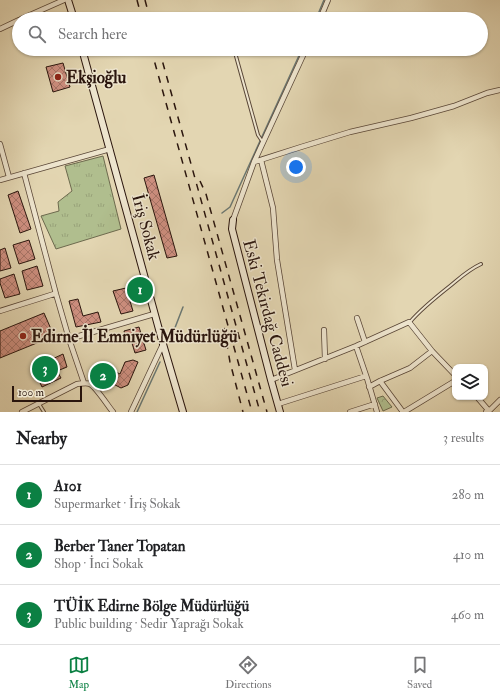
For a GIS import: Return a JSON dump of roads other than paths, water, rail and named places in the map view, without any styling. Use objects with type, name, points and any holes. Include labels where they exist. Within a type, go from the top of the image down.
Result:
[{"type":"main road","points":[[68,0],[72,12]]},
{"type":"main road","name":"İriş Sokak","points":[[84,56],[154,314],[183,412]]},
{"type":"main road","name":"Eski Tekirdağ Caddesi","points":[[233,220],[232,228],[270,380],[280,412]]},
{"type":"street","points":[[38,12],[64,0]]},
{"type":"street","points":[[323,12],[328,0]]},
{"type":"street","points":[[0,29],[12,24]]},
{"type":"street","points":[[233,220],[262,141],[303,56]]},
{"type":"street","points":[[254,162],[350,132],[411,118],[454,106],[487,93],[500,90]]},
{"type":"street","points":[[0,144],[9,177]]},
{"type":"street","points":[[0,180],[110,149]]},
{"type":"street","points":[[261,160],[273,208],[277,260],[295,370]]},
{"type":"street","points":[[24,173],[56,294],[84,383]]},
{"type":"street","points":[[0,311],[56,294]]},
{"type":"street","points":[[70,339],[154,314]]},
{"type":"street","points":[[356,318],[365,342]]},
{"type":"street","points":[[270,380],[325,359],[409,322],[432,351],[452,371]]},
{"type":"street","points":[[324,330],[325,359]]},
{"type":"street","points":[[131,412],[163,344]]},
{"type":"street","points":[[356,346],[377,412]]},
{"type":"street","points":[[369,387],[410,368],[432,351]]},
{"type":"street","points":[[278,404],[366,376]]},
{"type":"street","points":[[380,381],[404,412],[452,383]]},
{"type":"street","points":[[22,412],[77,384],[84,383],[90,384],[100,394],[113,412]]},
{"type":"street","points":[[479,400],[487,411],[500,400]]},
{"type":"street","points":[[350,412],[375,404]]},
{"type":"lane","points":[[236,56],[250,107],[262,141]]},
{"type":"lane","points":[[409,322],[435,297],[470,269],[481,264]]},
{"type":"lane","points":[[38,403],[44,412]]},
{"type":"waterway","points":[[319,12],[324,0]]},
{"type":"waterway","points":[[222,213],[230,207],[299,56]]},
{"type":"waterway","points":[[171,338],[183,307]]},
{"type":"waterway","points":[[137,412],[160,362]]},
{"type":"railway","points":[[137,0],[140,12]]},
{"type":"railway","points":[[145,0],[148,12]]},
{"type":"railway","points":[[153,56],[252,412]]},
{"type":"railway","points":[[161,56],[260,412]]},
{"type":"railway","points":[[200,181],[206,194],[267,412]]},
{"type":"railway","points":[[224,328],[230,362],[243,412]]},
{"type":"place","name":"Ekşioğlu","points":[[58,77]]},
{"type":"place","name":"A101","points":[[140,290]]},
{"type":"place","name":"Edirne İl Emniyet Müdürlüğü","points":[[23,336]]},
{"type":"place","name":"TÜİK Edirne Bölge Müdürlüğü","points":[[45,369]]},
{"type":"place","name":"Berber Taner Topatan","points":[[103,376]]}]
